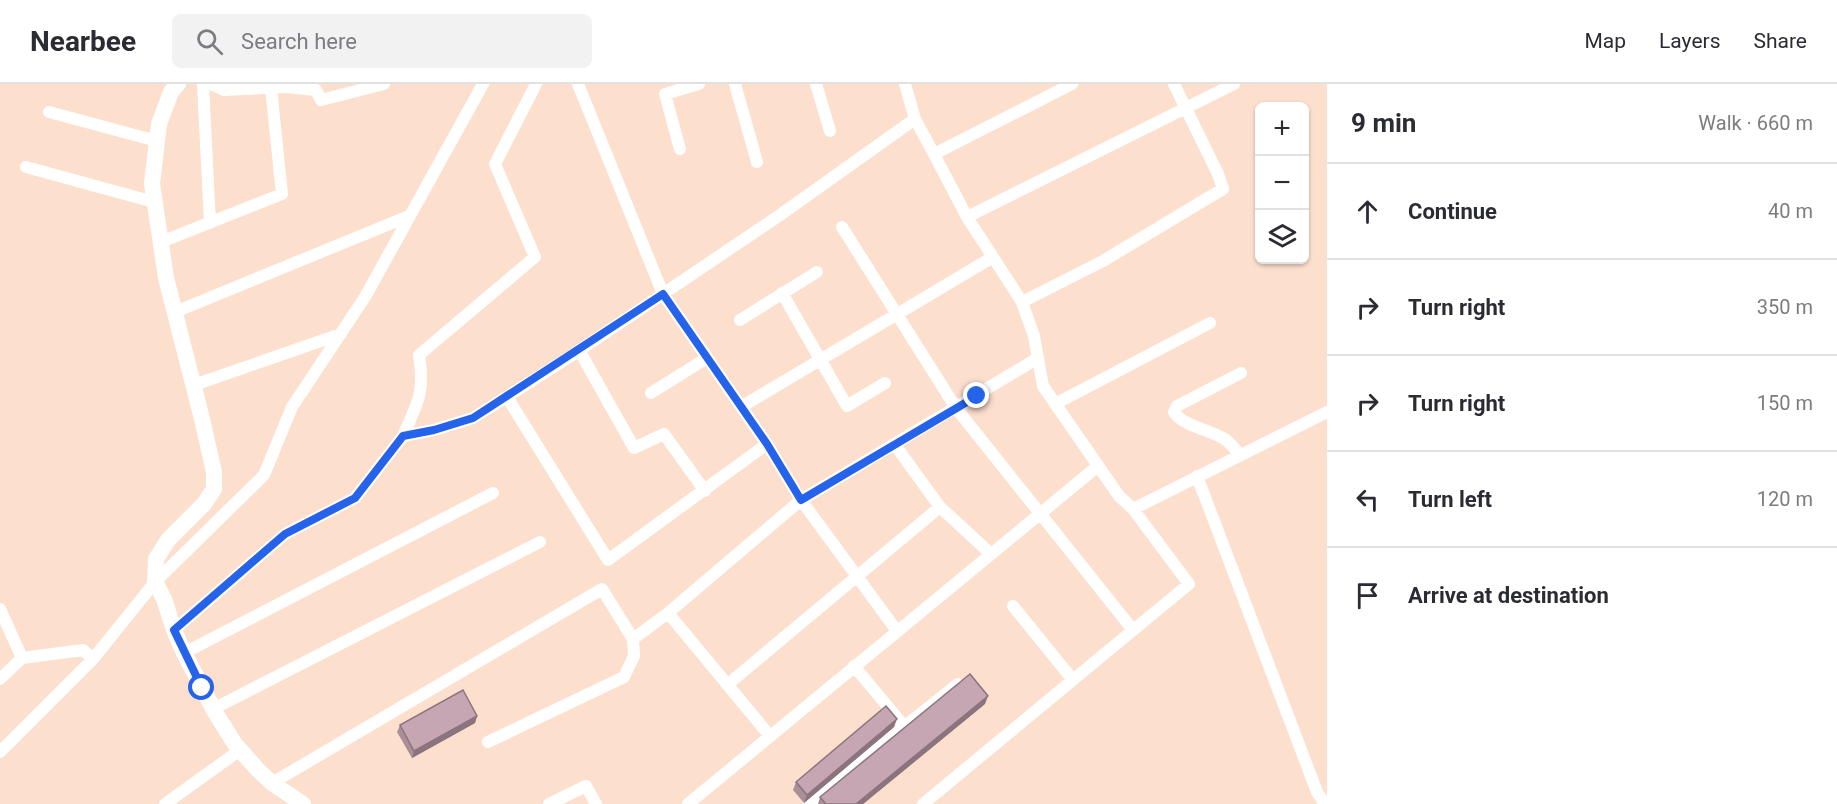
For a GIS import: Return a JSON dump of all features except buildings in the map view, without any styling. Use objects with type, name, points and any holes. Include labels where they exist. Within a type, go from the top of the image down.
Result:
[{"type":"street","points":[[178,84],[171,92],[159,124],[152,184],[166,278],[214,472],[214,489],[204,504],[168,540],[156,559],[155,582],[164,598],[184,653],[213,709],[240,750],[272,783],[303,804]]},
{"type":"street","points":[[203,84],[210,223]]},
{"type":"street","points":[[211,84],[224,90],[286,87],[316,90],[321,100],[384,84]]},
{"type":"street","points":[[0,752],[93,659],[155,582],[264,475],[292,407],[365,297],[483,84]]},
{"type":"street","points":[[174,630],[285,534],[355,498],[403,436],[420,399],[422,377],[419,355],[535,257],[495,164],[536,84]]},
{"type":"street","points":[[578,84],[663,294],[767,444],[801,500],[897,631]]},
{"type":"street","points":[[680,149],[665,94],[699,84]]},
{"type":"street","points":[[735,84],[758,162]]},
{"type":"street","points":[[816,84],[830,131]]},
{"type":"street","points":[[906,84],[915,119],[967,217],[1022,302],[1034,336],[1043,386],[1119,496],[1133,509],[1189,584],[923,804]]},
{"type":"street","points":[[934,154],[1072,84]]},
{"type":"street","points":[[1022,302],[1103,261],[1223,189],[1218,174],[1174,84]]},
{"type":"street","points":[[967,217],[1234,84]]},
{"type":"street","points":[[161,242],[282,194],[271,88]]},
{"type":"street","points":[[49,112],[157,141]]},
{"type":"street","points":[[403,436],[434,430],[473,418],[507,397],[780,215],[915,119]]},
{"type":"street","points":[[26,167],[154,202]]},
{"type":"street","points":[[175,312],[409,216]]},
{"type":"street","points":[[842,227],[956,408],[1132,630]]},
{"type":"street","points":[[741,407],[993,257]]},
{"type":"street","points":[[740,320],[817,272]]},
{"type":"street","points":[[782,293],[848,406],[885,383]]},
{"type":"street","points":[[1055,404],[1210,323]]},
{"type":"street","points":[[194,385],[341,334]]},
{"type":"street","points":[[579,350],[634,448],[664,434],[705,491]]},
{"type":"street","points":[[651,393],[707,358]]},
{"type":"street","points":[[633,639],[668,613],[801,500],[1038,358]]},
{"type":"street","points":[[1240,455],[1227,441],[1184,421],[1174,411],[1177,406],[1241,373]]},
{"type":"street","points":[[507,397],[608,560],[767,444]]},
{"type":"street","points":[[1133,509],[1327,412]]},
{"type":"street","points":[[895,444],[940,507],[991,554]]},
{"type":"street","points":[[688,804],[1098,466]]},
{"type":"street","points":[[1197,476],[1317,792],[1325,804]]},
{"type":"street","points":[[184,653],[493,493]]},
{"type":"street","points":[[727,685],[940,507]]},
{"type":"street","points":[[213,709],[540,542]]},
{"type":"street","points":[[272,783],[602,589],[633,639],[634,656],[624,677],[488,742]]},
{"type":"street","points":[[1013,606],[1073,680]]},
{"type":"street","points":[[0,609],[22,658]]},
{"type":"street","points":[[668,613],[770,736]]},
{"type":"street","points":[[0,679],[22,658],[83,650],[93,659]]},
{"type":"street","points":[[854,666],[904,726]]},
{"type":"street","points":[[808,803],[958,684]]},
{"type":"street","points":[[165,804],[240,750]]},
{"type":"street","points":[[549,804],[586,786],[596,804]]},
{"type":"route","points":[[202,688],[174,630],[285,534],[355,498],[403,436],[434,430],[473,418],[663,294],[767,444],[801,500],[977,396]]}]
